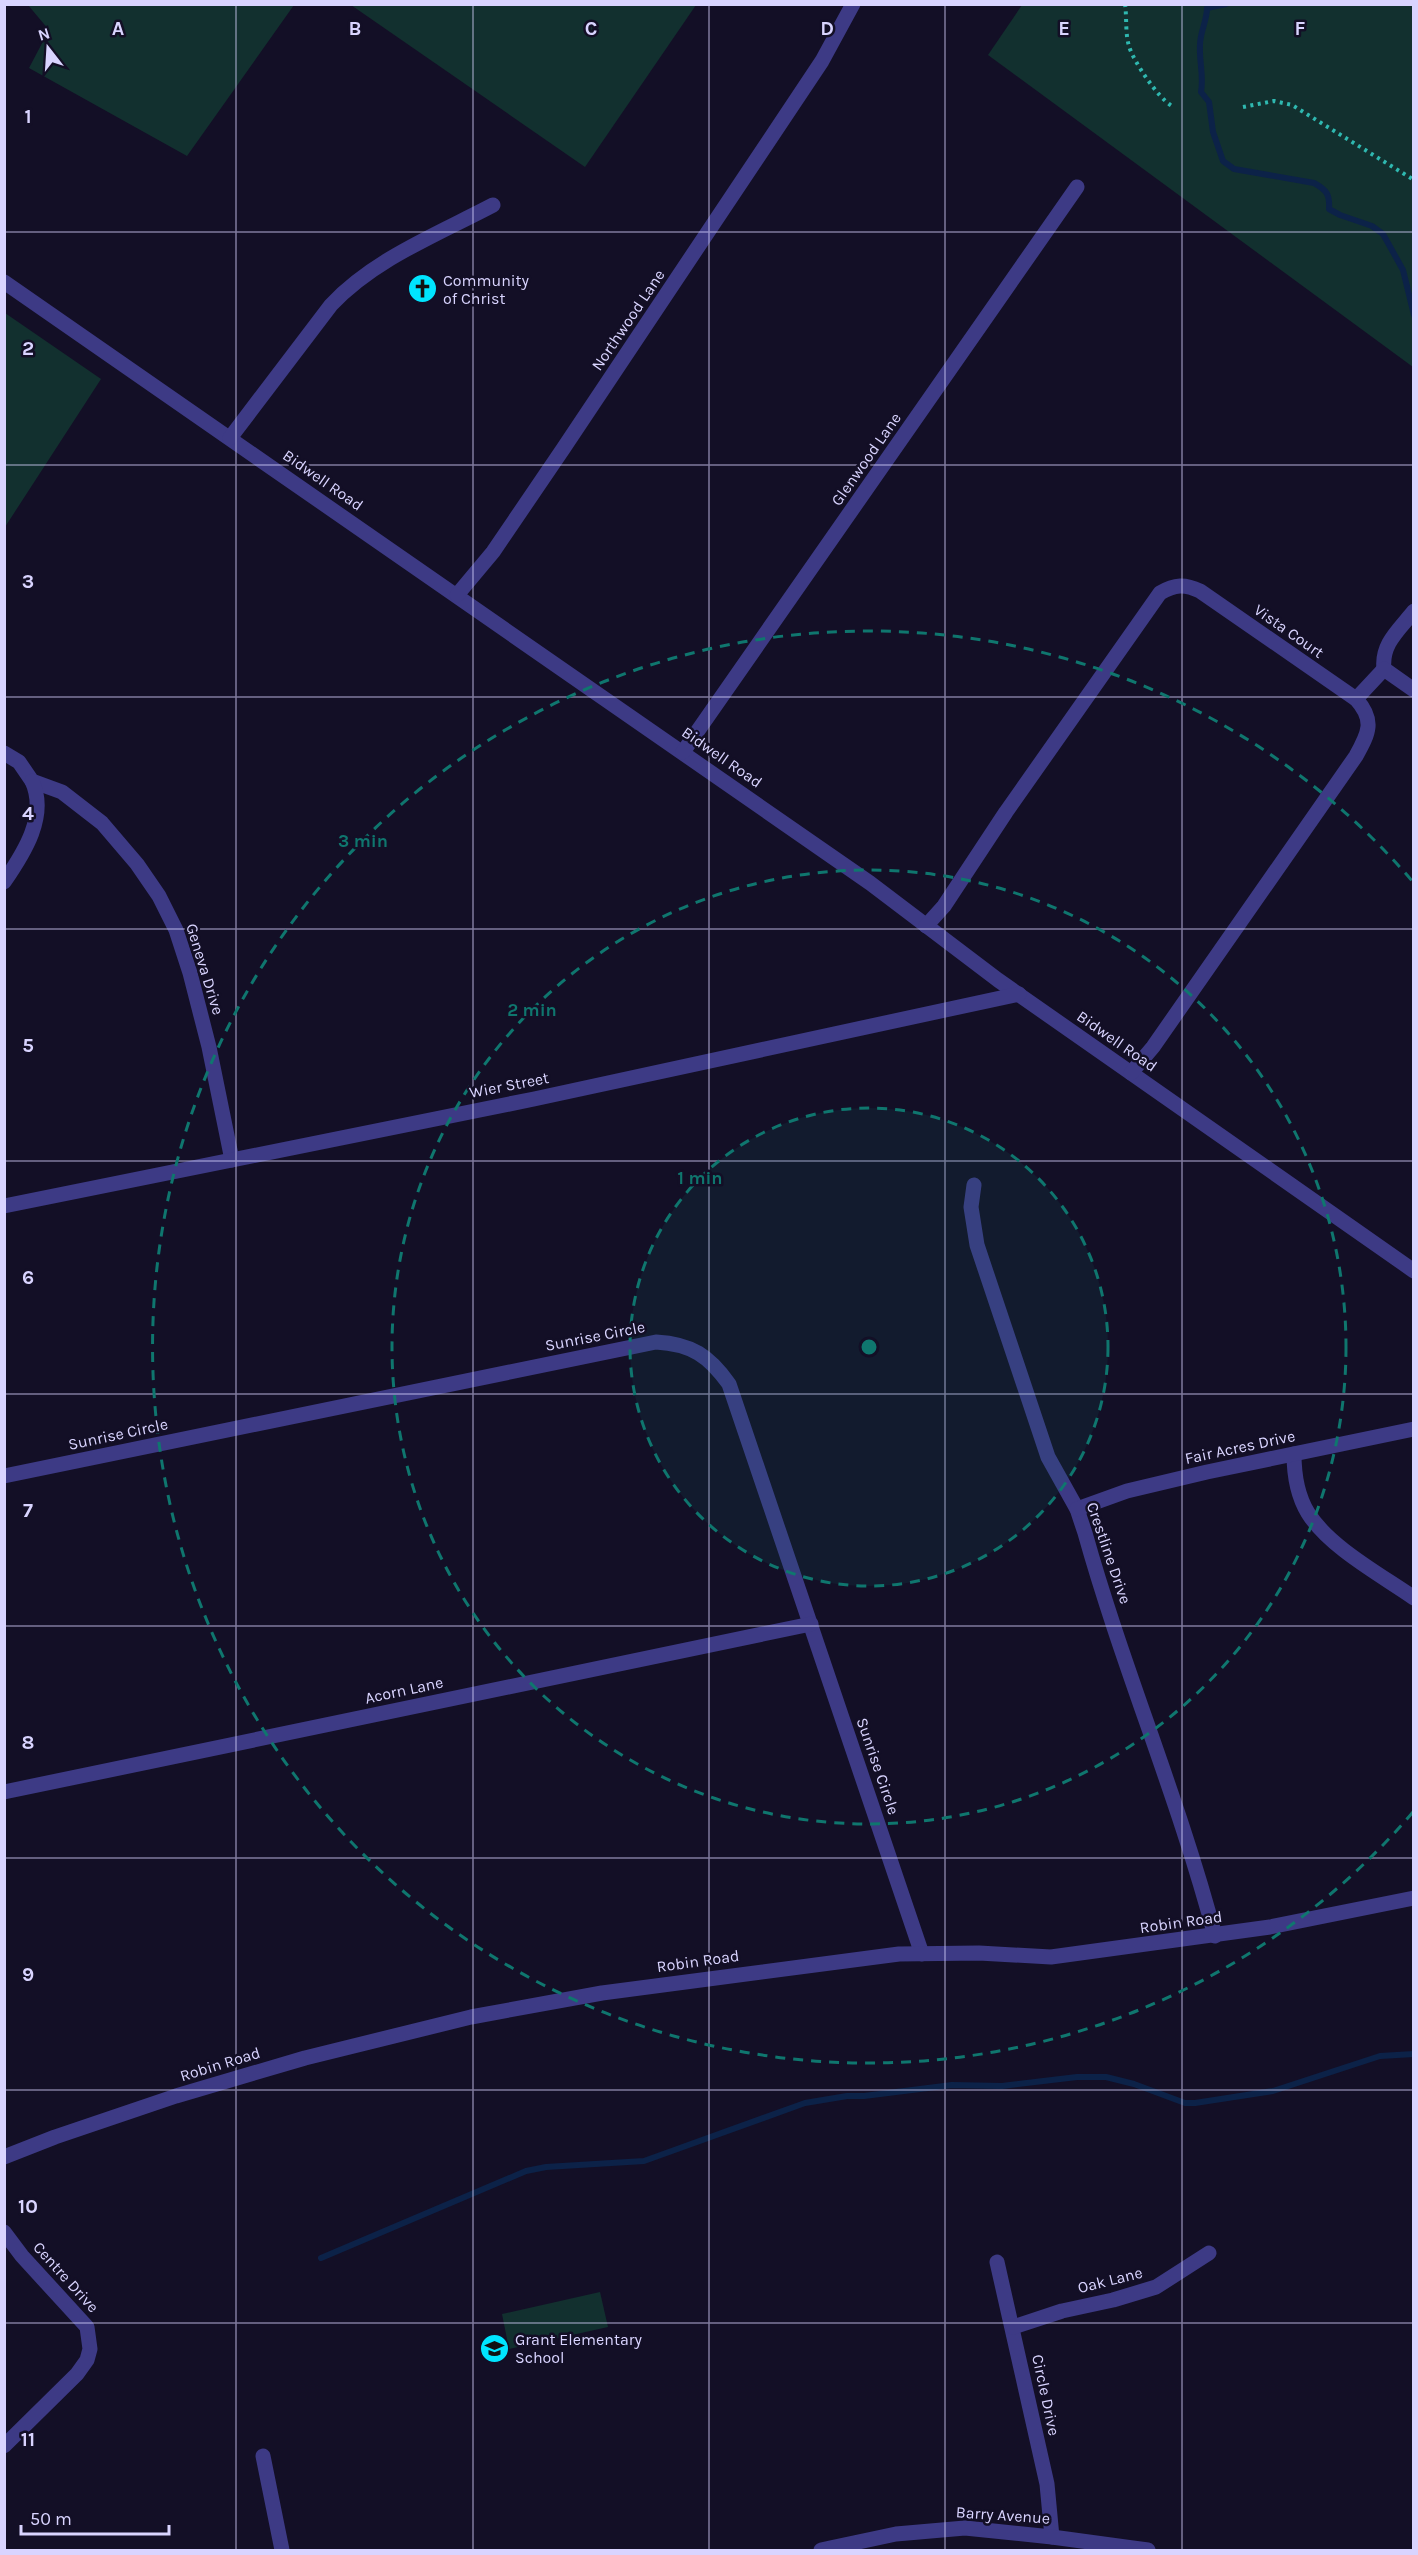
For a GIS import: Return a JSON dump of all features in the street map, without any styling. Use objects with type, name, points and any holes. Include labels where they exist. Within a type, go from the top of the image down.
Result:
[{"type":"street","name":"Northwood Lane","points":[[457,595],[493,552],[557,458],[822,61],[853,4]]},
{"type":"street","name":"Glenwood Lane","points":[[683,752],[1077,187]]},
{"type":"street","points":[[230,438],[331,305],[346,289],[368,271],[493,205]]},
{"type":"street","name":"Bidwell Road","points":[[4,282],[870,883],[1019,994],[1413,1271]]},
{"type":"street","name":"Vista Court","points":[[926,926],[944,906],[1160,592],[1172,586],[1188,585],[1200,591],[1356,699]]},
{"type":"street","points":[[1413,611],[1385,647],[1382,657],[1384,669],[1413,690]]},
{"type":"street","points":[[1131,1073],[1153,1047],[1356,756],[1368,735],[1368,720],[1364,708],[1356,699],[1384,669]]},
{"type":"street","name":"Geneva Drive","points":[[4,753],[19,762],[32,781],[62,792],[102,823],[138,864],[159,896],[176,930],[190,973],[210,1047],[232,1160]]},
{"type":"street","points":[[4,882],[23,852],[38,814],[36,790],[32,781]]},
{"type":"street","name":"Wier Street","points":[[4,1206],[534,1099],[1019,994]]},
{"type":"street","name":"Crestline Drive","points":[[974,1185],[971,1206],[977,1245],[1048,1457],[1077,1509],[1204,1894],[1215,1935]]},
{"type":"street","name":"Sunrise Circle","points":[[4,1476],[613,1350],[656,1342],[689,1347],[715,1364],[729,1383],[922,1954]]},
{"type":"street","name":"Fair Acres Drive","points":[[1077,1509],[1128,1491],[1413,1429]]},
{"type":"street","points":[[1294,1454],[1299,1493],[1308,1513],[1341,1547],[1413,1598]]},
{"type":"street","name":"Acorn Lane","points":[[4,1792],[811,1624]]},
{"type":"street","name":"Robin Road","points":[[4,2157],[233,2079],[305,2058],[471,2017],[602,1993],[899,1954],[980,1953],[1051,1957],[1215,1935],[1413,1898]]},
{"type":"street","name":"Centre Drive","points":[[4,2232],[22,2256],[87,2327],[90,2349],[87,2360],[77,2374],[4,2446]]},
{"type":"street","name":"Oak Lane","points":[[1013,2327],[1062,2311],[1113,2300],[1156,2287],[1209,2253]]},
{"type":"street","name":"Circle Drive","points":[[997,2262],[1047,2484],[1052,2537]]},
{"type":"street","points":[[262,2456],[282,2550]]},
{"type":"street","name":"Barry Avenue","points":[[821,2550],[896,2534],[965,2528],[1148,2550]]},
{"type":"path","points":[[1125,4],[1129,46],[1133,56],[1163,101],[1172,106]]},
{"type":"path","points":[[1243,107],[1274,101],[1292,105],[1413,180]]},
{"type":"green space","points":[[28,5],[294,5],[187,156],[29,68],[49,30]]},
{"type":"green space","points":[[351,5],[696,5],[585,167]]},
{"type":"green space","points":[[1022,5],[1413,5],[1413,367],[988,55]]},
{"type":"green space","points":[[5,313],[101,379],[5,527]]},
{"type":"green space","points":[[600,2292],[608,2327],[509,2349],[502,2314]]},
{"type":"waterway","points":[[1226,4],[1207,8],[1200,40],[1201,92],[1209,102],[1213,132],[1223,161],[1234,169],[1314,183],[1327,193],[1329,209],[1372,226],[1383,234],[1403,270],[1414,315]]},
{"type":"waterway","points":[[321,2258],[526,2171],[546,2167],[644,2161],[805,2103],[847,2096],[952,2085],[1002,2086],[1077,2077],[1106,2077],[1134,2084],[1185,2103],[1195,2103],[1273,2091],[1380,2056],[1414,2054]]},
{"type":"place","name":"Community of Christ","points":[[422,289]]},
{"type":"place","name":"Grant Elementary School","points":[[494,2348]]}]
